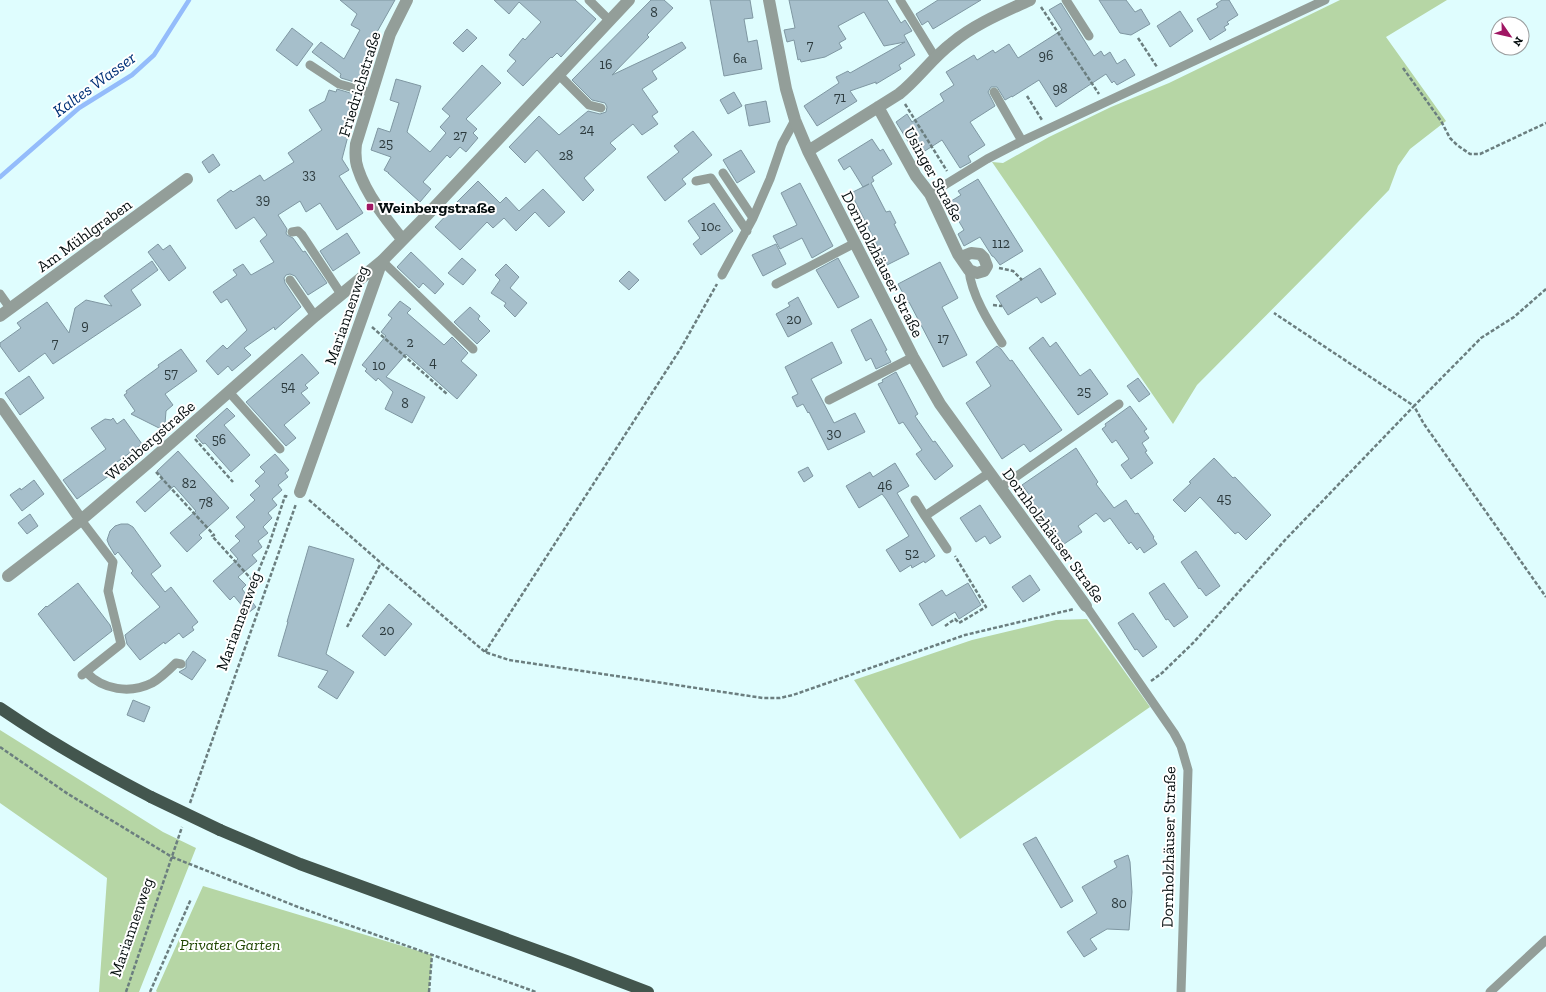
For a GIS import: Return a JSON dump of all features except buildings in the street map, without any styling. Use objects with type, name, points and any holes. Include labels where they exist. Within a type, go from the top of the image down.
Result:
[{"type":"main road","points":[[0,708],[26,726],[90,765],[151,797],[220,830],[300,864],[648,992]]},
{"type":"street","name":"Friedrichstraße","points":[[402,239],[374,201],[357,169],[355,158],[356,144],[390,34],[407,0]]},
{"type":"street","name":"Weinbergstraße","points":[[8,576],[81,520],[315,316],[382,261],[629,0]]},
{"type":"street","name":"Dornholzhäuser Straße","points":[[770,0],[786,89],[795,120],[808,151],[913,357],[940,404],[1086,606]]},
{"type":"street","points":[[808,151],[899,94],[910,85],[935,57],[952,42],[970,30],[1035,3]]},
{"type":"street","name":"Usinger Straße","points":[[878,107],[916,176],[930,194],[958,254],[969,270]]},
{"type":"street","name":"Am Mühlgraben","points":[[0,316],[187,179]]},
{"type":"street","points":[[961,257],[971,253],[980,254],[984,258],[986,266],[984,271],[976,273],[969,270]]},
{"type":"street","name":"Mariannenweg","points":[[300,492],[382,261]]},
{"type":"street","points":[[0,404],[81,520]]},
{"type":"lane","points":[[589,0],[610,21]]},
{"type":"lane","points":[[900,0],[935,57]]},
{"type":"lane","points":[[1066,0],[1089,36]]},
{"type":"lane","points":[[930,194],[987,159],[1022,141],[1325,0]]},
{"type":"lane","points":[[310,65],[339,84],[372,93]]},
{"type":"lane","points":[[559,75],[589,105],[601,108]]},
{"type":"lane","points":[[994,92],[1022,141]]},
{"type":"lane","points":[[722,275],[747,231],[770,179],[782,144],[795,120]]},
{"type":"lane","points":[[723,173],[753,218]]},
{"type":"lane","points":[[696,181],[712,178],[747,231]]},
{"type":"lane","points":[[292,232],[298,231],[302,235],[341,294]]},
{"type":"lane","points":[[776,284],[854,243]]},
{"type":"lane","points":[[382,261],[473,349]]},
{"type":"lane","name":"Usinger Straße","points":[[969,270],[970,282],[994,332],[1002,343]]},
{"type":"lane","points":[[290,280],[315,316]]},
{"type":"lane","points":[[0,294],[10,308]]},
{"type":"lane","points":[[829,400],[913,357]]},
{"type":"lane","points":[[229,392],[280,449]]},
{"type":"lane","points":[[1000,488],[1119,404]]},
{"type":"lane","points":[[925,516],[989,473]]},
{"type":"lane","points":[[915,500],[947,549]]},
{"type":"lane","points":[[81,520],[112,562],[108,591],[121,644],[84,674],[102,685],[129,690],[152,682],[176,663],[181,664]]},
{"type":"lane","name":"Dornholzhäuser Straße","points":[[1086,606],[1143,687],[1181,746],[1188,770],[1181,992]]},
{"type":"lane","points":[[1490,992],[1546,940]]},
{"type":"path","points":[[1035,3],[1105,103]]},
{"type":"path","points":[[1138,38],[1162,76]]},
{"type":"path","points":[[1403,68],[1441,121],[1450,138],[1470,154],[1480,154],[1546,123]]},
{"type":"path","points":[[899,94],[953,180]]},
{"type":"path","points":[[1027,96],[1048,129]]},
{"type":"path","points":[[986,266],[1013,271],[1022,280]]},
{"type":"path","points":[[485,652],[681,348],[722,275]]},
{"type":"path","points":[[1143,687],[1162,673],[1194,642],[1286,539],[1481,338],[1514,317],[1546,289]]},
{"type":"path","points":[[1274,313],[1414,406],[1424,424],[1546,597]]},
{"type":"path","points":[[363,318],[448,395]]},
{"type":"path","points":[[186,429],[233,482]]},
{"type":"path","points":[[148,463],[214,535],[212,536],[254,582],[269,545],[285,496]]},
{"type":"path","points":[[300,492],[485,652],[509,660],[762,698],[780,698],[793,695],[965,635],[1086,606]]},
{"type":"path","name":"Mariannenweg","points":[[190,806],[300,492]]},
{"type":"path","points":[[945,626],[955,619],[959,623],[986,607],[952,553],[947,549]]},
{"type":"path","points":[[347,627],[381,563]]},
{"type":"path","points":[[0,747],[68,794],[172,857],[298,906],[536,992]]},
{"type":"path","name":"Mariannenweg","points":[[126,992],[184,820]]},
{"type":"path","points":[[150,992],[191,899]]},
{"type":"path","points":[[429,992],[432,955]]},
{"type":"green space","points":[[1340,0],[1447,0],[1386,37],[1446,121],[1410,149],[1398,166],[1389,190],[1197,385],[1173,424],[992,162],[1003,163],[1049,137],[1111,107],[1169,83]]},
{"type":"green space","points":[[1087,619],[1150,707],[960,839],[854,680],[972,640],[1056,620]]},
{"type":"green space","points":[[0,730],[163,832],[196,848],[139,992],[99,992],[107,878],[0,803]]},
{"type":"green space","name":"Privater Garten","points":[[203,886],[432,955],[429,992],[157,992],[156,991]]},
{"type":"waterway","name":"Kaltes Wasser","points":[[0,177],[79,108],[132,75],[154,55],[189,0]]},
{"type":"place","name":"Weinbergstraße","points":[[370,207]]}]
